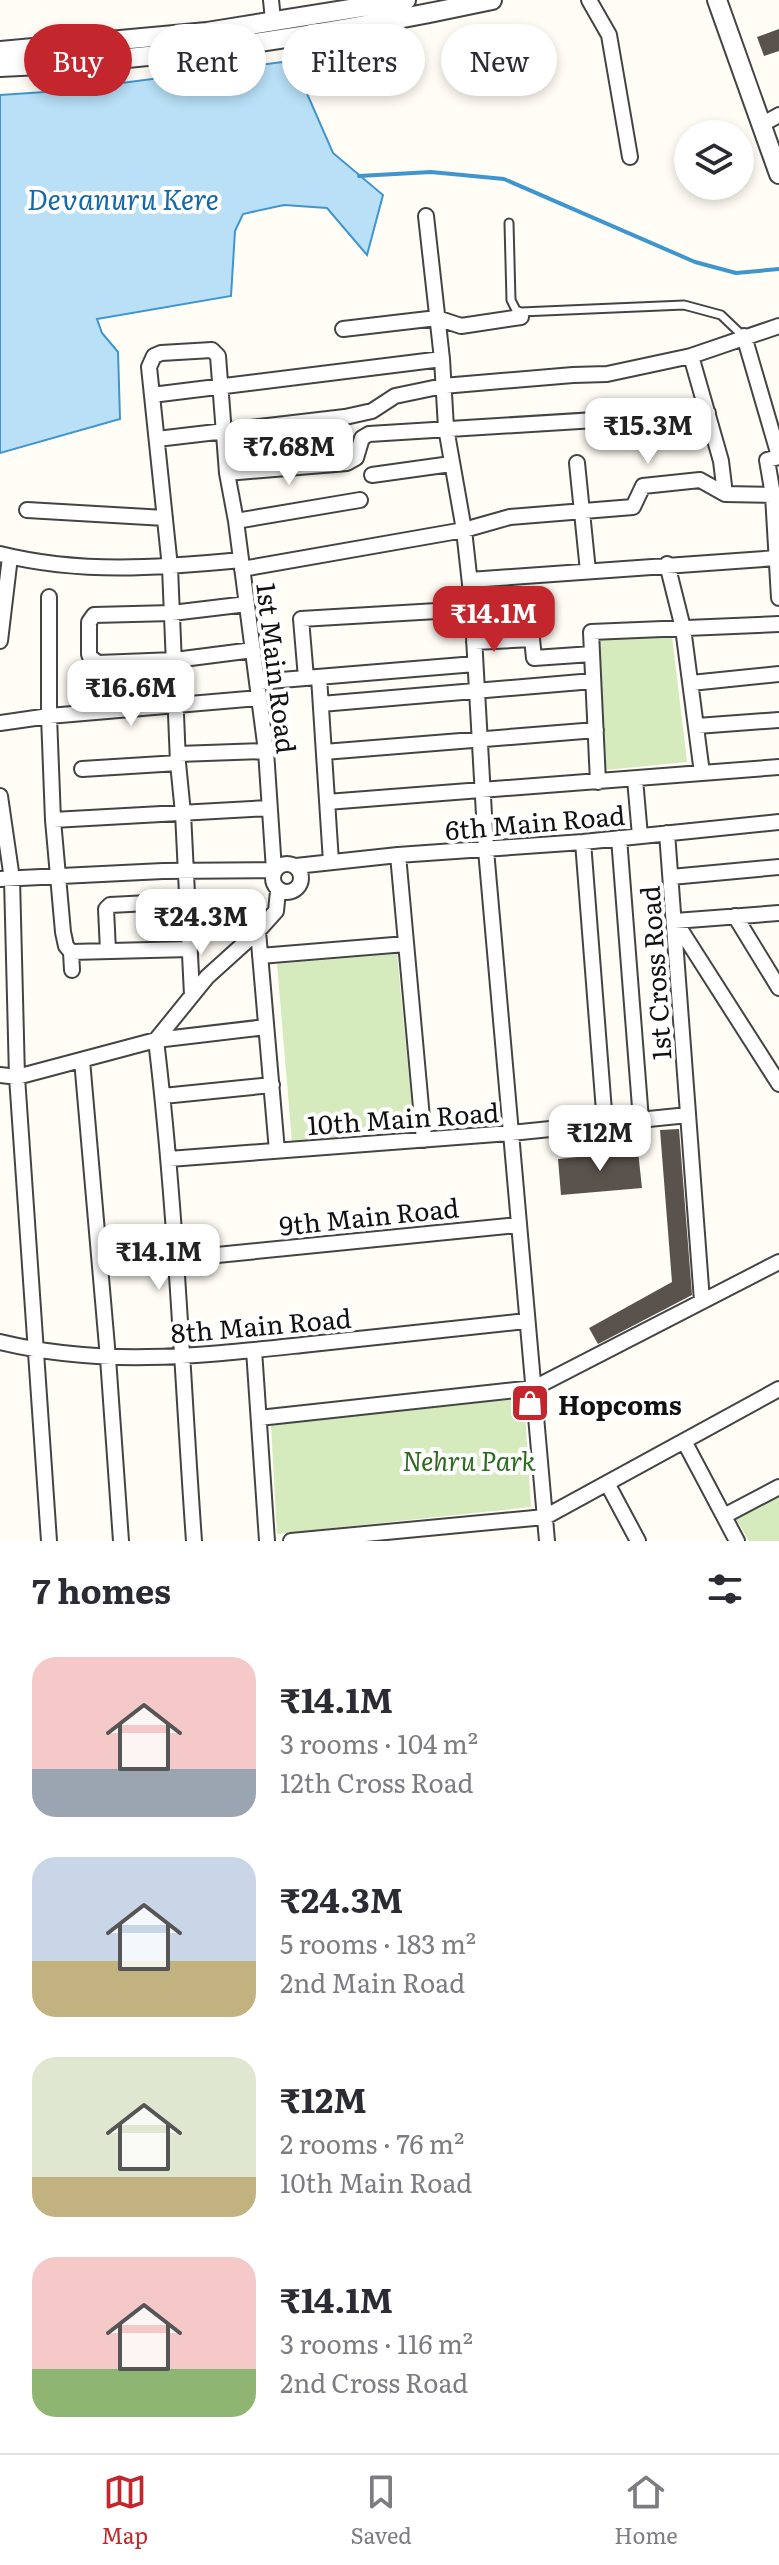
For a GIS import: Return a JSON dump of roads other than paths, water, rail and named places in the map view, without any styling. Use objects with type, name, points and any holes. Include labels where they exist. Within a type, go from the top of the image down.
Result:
[{"type":"street","points":[[271,0],[273,20]]},
{"type":"street","points":[[0,51],[207,32],[350,5],[406,0]]},
{"type":"street","points":[[0,67],[212,50],[428,14],[492,0]]},
{"type":"street","points":[[589,0],[609,35],[630,157]]},
{"type":"street","points":[[717,0],[779,174]]},
{"type":"street","points":[[761,125],[779,115]]},
{"type":"street","points":[[426,216],[442,359],[446,428],[470,580],[486,850],[547,1541]]},
{"type":"street","points":[[343,329],[437,318],[461,326],[521,317]]},
{"type":"street","points":[[158,446],[224,431],[359,414],[372,411],[395,396],[443,386],[607,374],[691,356],[779,326]]},
{"type":"street","points":[[744,336],[779,456],[767,460],[776,514],[779,598]]},
{"type":"street","name":"1st Main Road","points":[[152,395],[149,367],[154,356],[208,349],[216,352],[227,473],[266,751],[274,870]]},
{"type":"street","points":[[691,356],[721,461],[725,494]]},
{"type":"street","points":[[192,995],[170,567],[152,395],[442,359]]},
{"type":"street","points":[[227,473],[347,463],[356,458],[362,438],[369,434],[708,413]]},
{"type":"street","points":[[577,463],[588,571]]},
{"type":"street","points":[[372,475],[451,464]]},
{"type":"street","points":[[0,641],[5,556],[52,566],[241,564],[464,530],[510,517],[633,507],[643,486],[700,480],[725,494],[773,495]]},
{"type":"street","points":[[236,521],[360,500]]},
{"type":"street","points":[[27,510],[165,518]]},
{"type":"street","points":[[470,580],[667,564],[778,566]]},
{"type":"street","points":[[667,564],[683,628],[702,773]]},
{"type":"street","points":[[49,597],[53,820],[64,939],[71,952],[72,970]]},
{"type":"street","points":[[247,604],[172,613],[94,615],[89,622],[89,654],[98,663],[175,660],[253,650]]},
{"type":"street","points":[[331,862],[321,704],[312,677],[301,619],[471,609]]},
{"type":"street","points":[[598,782],[591,632],[779,624]]},
{"type":"street","points":[[474,642],[532,639],[534,658],[592,654]]},
{"type":"street","points":[[257,682],[475,664]]},
{"type":"street","points":[[691,683],[779,674]]},
{"type":"street","points":[[321,704],[593,681]]},
{"type":"street","points":[[0,723],[259,698]]},
{"type":"street","points":[[697,726],[779,720]]},
{"type":"street","points":[[324,752],[596,730]]},
{"type":"street","points":[[82,769],[266,751]]},
{"type":"street","points":[[327,802],[779,767]]},
{"type":"street","points":[[635,779],[640,836]]},
{"type":"street","points":[[0,796],[49,1541]]},
{"type":"street","points":[[53,820],[269,808]]},
{"type":"street","name":"6th Main Road","points":[[296,866],[779,822]]},
{"type":"street","name":"1st Cross Road","points":[[667,833],[702,1301]]},
{"type":"street","points":[[619,838],[641,1120]]},
{"type":"street","points":[[583,842],[605,1124]]},
{"type":"street","points":[[398,855],[424,1140]]},
{"type":"street","points":[[6,879],[274,870],[284,864],[296,866],[301,876],[299,887],[289,893],[278,891]]},
{"type":"street","points":[[671,877],[779,867]]},
{"type":"street","points":[[194,1541],[177,1259],[156,1040],[207,977],[276,911],[278,891],[272,881],[274,870]]},
{"type":"street","points":[[108,951],[106,909],[110,905],[188,901]]},
{"type":"street","points":[[779,913],[675,921],[779,1084]]},
{"type":"street","points":[[735,916],[779,988]]},
{"type":"street","points":[[258,931],[277,1151]]},
{"type":"street","points":[[260,956],[406,944]]},
{"type":"street","points":[[71,952],[190,949]]},
{"type":"street","points":[[0,1075],[17,1077],[156,1040],[266,1027]]},
{"type":"street","points":[[82,1060],[121,1541]]},
{"type":"street","points":[[163,1096],[272,1085]]},
{"type":"street","name":"10th Main Road","points":[[169,1159],[511,1133],[688,1115]]},
{"type":"street","name":"9th Main Road","points":[[177,1259],[518,1225]]},
{"type":"street","points":[[259,1418],[534,1388],[779,1262]]},
{"type":"street","name":"8th Main Road","points":[[0,1342],[35,1350],[108,1358],[181,1358],[526,1321]]},
{"type":"street","points":[[254,1350],[267,1541]]},
{"type":"street","points":[[291,1541],[545,1517],[779,1389]]},
{"type":"street","points":[[684,1441],[737,1541]]},
{"type":"street","points":[[607,1483],[638,1541]]},
{"type":"street","points":[[724,1516],[779,1487]]},
{"type":"lane","points":[[509,223],[511,300],[516,310],[684,305],[721,315],[744,336]]},
{"type":"water","name":"Devanuru Kere","points":[[282,62],[282,96],[308,96],[333,153],[383,195],[367,255],[327,208],[284,205],[243,214],[235,231],[231,296],[97,319],[102,333],[118,352],[120,419],[0,453],[0,95],[132,96],[132,82],[148,80],[148,96],[266,96],[266,64]]},
{"type":"waterway","points":[[359,176],[431,172],[504,179],[695,262],[736,273],[779,269]]},
{"type":"place","name":"Hopcoms","points":[[530,1403]]},
{"type":"park label","name":"Nehru Park","points":[[469,1459]]}]
